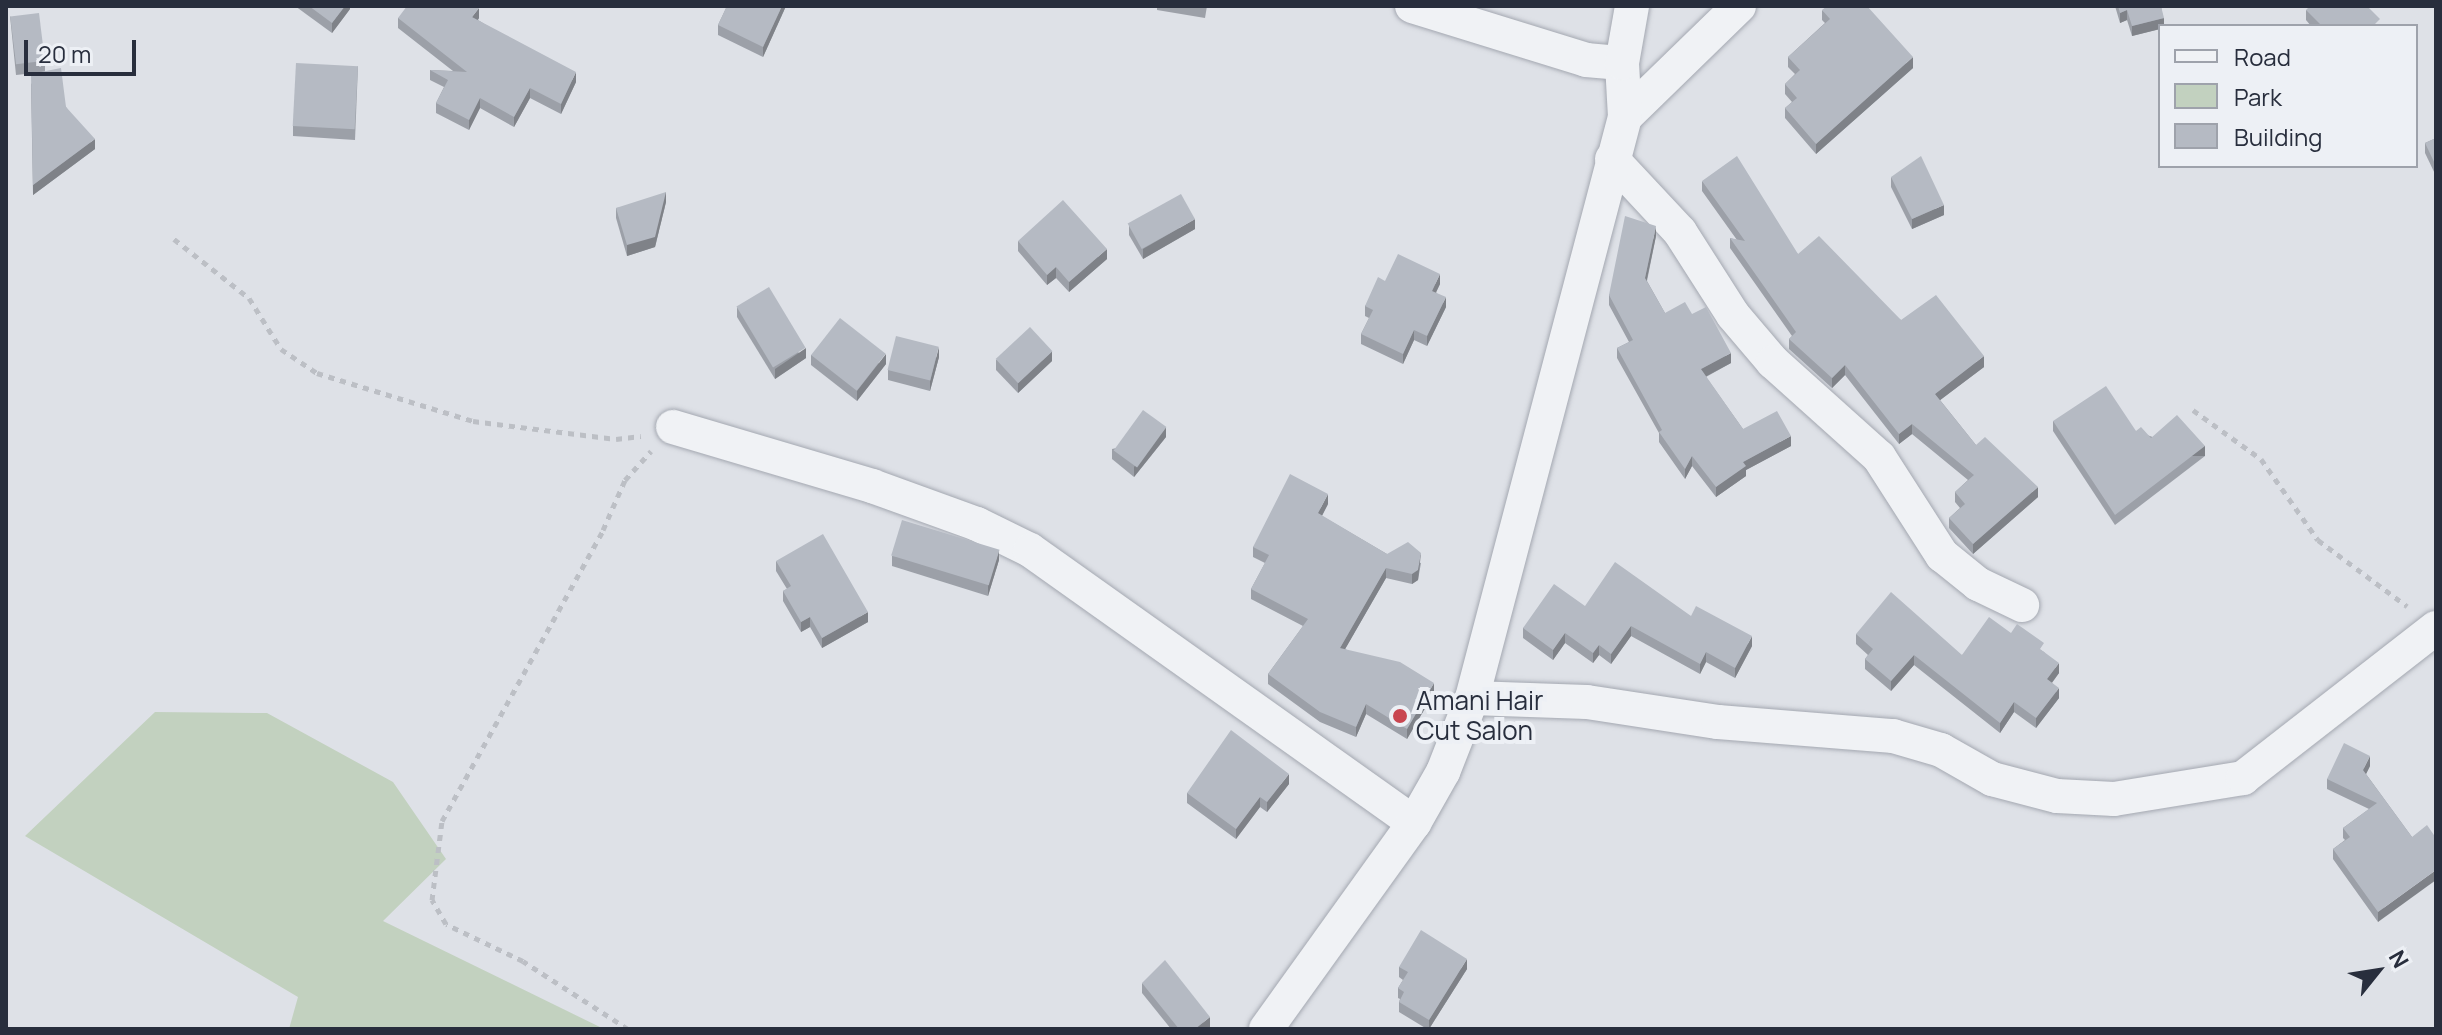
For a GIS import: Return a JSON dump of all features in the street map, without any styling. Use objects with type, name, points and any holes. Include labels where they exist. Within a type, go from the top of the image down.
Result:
[{"type":"street","points":[[1412,6],[1586,60],[1622,63]]},
{"type":"street","points":[[1266,1029],[1414,823],[1443,772],[1472,698],[1528,499],[1625,117],[1622,63],[1632,6]]},
{"type":"street","points":[[1625,117],[1739,6]]},
{"type":"street","points":[[1612,159],[1680,232],[1733,315],[1773,362],[1879,457],[1942,555],[1978,584],[2022,605]]},
{"type":"street","points":[[673,427],[872,486],[977,524],[1030,550],[1414,823]]},
{"type":"street","points":[[1472,698],[1587,702],[1718,722],[1893,736],[1941,750],[1992,779],[2057,796],[2114,799],[2243,778],[2432,625]]},
{"type":"path","points":[[174,239],[249,298],[281,349],[317,373],[473,421],[523,429],[616,439],[673,427]]},
{"type":"path","points":[[2193,410],[2261,459],[2318,540],[2432,625]]},
{"type":"path","points":[[628,1029],[523,961],[446,924],[432,900],[442,821],[588,557],[625,480],[673,427]]},
{"type":"green space","points":[[155,712],[267,713],[393,782],[446,859],[383,921],[604,1029],[289,1029],[298,997],[25,836]]},
{"type":"building","points":[[309,6],[345,6],[332,23]]},
{"type":"building","points":[[407,6],[476,6],[479,8],[472,17],[576,72],[561,104],[530,88],[514,117],[480,98],[469,120],[436,103],[448,80],[430,70],[467,72],[398,18]]},
{"type":"building","points":[[727,6],[782,6],[763,47],[718,25]]},
{"type":"building","points":[[1827,6],[1867,6],[1913,57],[1816,144],[1785,108],[1797,98],[1785,84],[1800,70],[1788,57],[1830,19],[1822,10]]},
{"type":"building","points":[[2118,6],[2161,6],[2164,18],[2132,26],[2127,10],[2120,13]]},
{"type":"building","points":[[2310,6],[2367,6],[2380,19],[2375,24],[2320,24],[2306,10]]},
{"type":"building","points":[[39,13],[45,61],[16,64],[10,17]]},
{"type":"building","points":[[296,63],[358,66],[355,129],[293,126]]},
{"type":"building","points":[[61,68],[66,107],[95,139],[33,185],[31,74]]},
{"type":"building","points":[[2436,138],[2436,166],[2425,143]]},
{"type":"building","points":[[1737,156],[1798,254],[1819,236],[1901,320],[1936,295],[1984,356],[1935,394],[1976,445],[1985,437],[2038,487],[1973,544],[1949,518],[1965,504],[1955,492],[1974,475],[1912,424],[1899,434],[1845,365],[1832,378],[1789,339],[1796,332],[1730,238],[1745,241],[1702,181]]},
{"type":"building","points":[[1921,156],[1944,205],[1912,219],[1891,177]]},
{"type":"building","points":[[666,192],[655,237],[627,245],[616,208]]},
{"type":"building","points":[[1181,194],[1195,219],[1142,249],[1128,224]]},
{"type":"building","points":[[1063,200],[1107,249],[1069,282],[1056,267],[1047,275],[1018,241]]},
{"type":"building","points":[[1625,216],[1656,226],[1645,278],[1665,313],[1685,302],[1692,314],[1706,307],[1731,353],[1701,369],[1743,429],[1777,411],[1791,436],[1743,462],[1746,466],[1716,487],[1692,456],[1685,469],[1659,432],[1662,430],[1617,348],[1633,340],[1609,295]]},
{"type":"building","points":[[1398,254],[1440,274],[1432,291],[1446,297],[1427,336],[1414,330],[1403,354],[1361,334],[1373,310],[1365,306],[1378,277],[1385,281]]},
{"type":"building","points":[[769,287],[806,348],[773,367],[736,307]]},
{"type":"building","points":[[840,318],[886,354],[857,391],[811,355]]},
{"type":"building","points":[[1030,327],[1053,351],[1018,383],[996,359]]},
{"type":"building","points":[[896,336],[939,347],[930,381],[888,370]]},
{"type":"building","points":[[2106,386],[2136,431],[2141,427],[2151,438],[2177,415],[2205,446],[2115,515],[2053,421]]},
{"type":"building","points":[[1143,410],[1166,427],[1137,467],[1114,450]]},
{"type":"building","points":[[1290,474],[1328,494],[1318,513],[1387,554],[1408,542],[1421,553],[1418,570],[1412,574],[1386,568],[1340,648],[1400,662],[1434,683],[1407,729],[1366,704],[1356,727],[1320,712],[1268,674],[1308,619],[1251,589],[1269,555],[1253,547]]},
{"type":"building","points":[[902,520],[1000,550],[989,585],[891,555]]},
{"type":"building","points":[[823,534],[868,612],[822,638],[810,617],[801,622],[783,591],[791,586],[776,561]]},
{"type":"building","points":[[1615,562],[1691,616],[1696,606],[1752,636],[1735,668],[1706,652],[1700,664],[1631,626],[1611,654],[1599,645],[1593,653],[1565,633],[1553,650],[1523,628],[1554,584],[1585,606]]},
{"type":"building","points":[[1891,592],[1962,655],[1989,617],[2011,633],[2017,624],[2044,643],[2040,649],[2059,663],[2047,679],[2059,688],[2036,718],[2014,702],[2000,723],[1914,655],[1891,681],[1865,659],[1873,649],[1856,634]]},
{"type":"building","points":[[1231,730],[1289,774],[1267,802],[1260,797],[1236,829],[1187,793]]},
{"type":"building","points":[[2344,743],[2370,756],[2363,770],[2412,837],[2427,825],[2436,838],[2436,870],[2378,912],[2333,849],[2350,837],[2343,828],[2377,803],[2327,779]]},
{"type":"building","points":[[1421,930],[1467,959],[1429,1020],[1399,1002],[1404,992],[1398,988],[1408,972],[1399,967]]},
{"type":"building","points":[[1165,960],[1210,1017],[1195,1029],[1179,1029],[1142,983]]},
{"type":"place","name":"Amani Hair Cut Salon","points":[[1400,716]]}]
